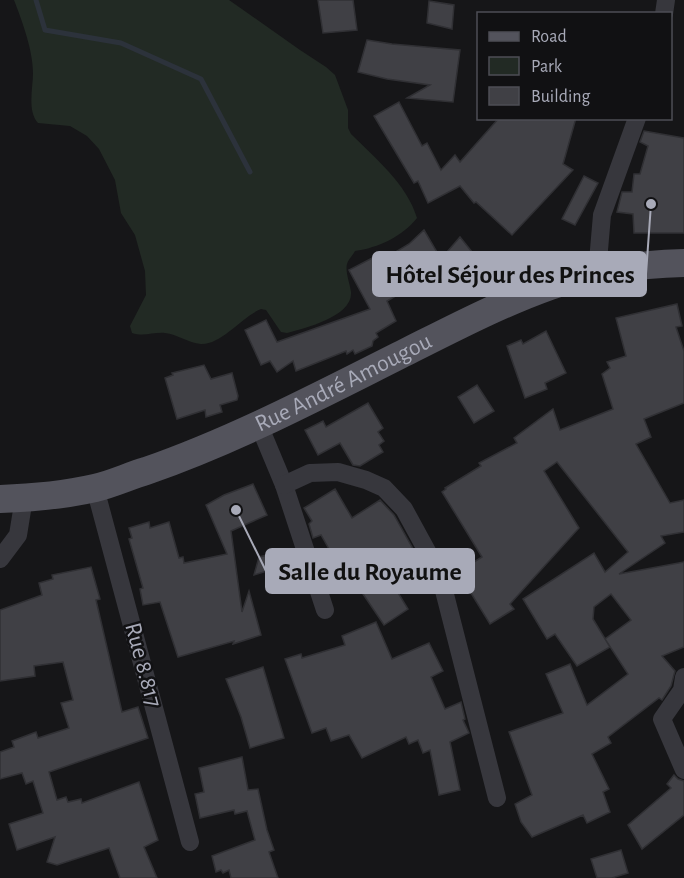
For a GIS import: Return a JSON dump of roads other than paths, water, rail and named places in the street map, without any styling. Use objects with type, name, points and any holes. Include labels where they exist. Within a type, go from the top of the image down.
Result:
[{"type":"main road","name":"Rue André Amougou","points":[[12,498],[95,488],[171,462],[260,425],[522,296],[553,285],[597,273],[684,263]]},
{"type":"street","points":[[597,273],[602,215],[636,120]]},
{"type":"street","points":[[260,425],[284,485],[325,610]]},
{"type":"street","points":[[284,485],[310,473],[338,471],[384,488],[404,508],[440,575],[497,798]]},
{"type":"street","name":"Rue 8.817","points":[[95,488],[190,842]]},
{"type":"street","points":[[0,559],[18,535],[12,498]]},
{"type":"street","points":[[684,677],[682,690],[662,719],[684,770]]},
{"type":"waterway","points":[[36,0],[45,30],[121,43],[201,79],[250,172]]},
{"type":"place","name":"Hôtel Séjour des Princes","points":[[651,204]]},
{"type":"place","name":"Salle du Royaume","points":[[236,510]]}]
